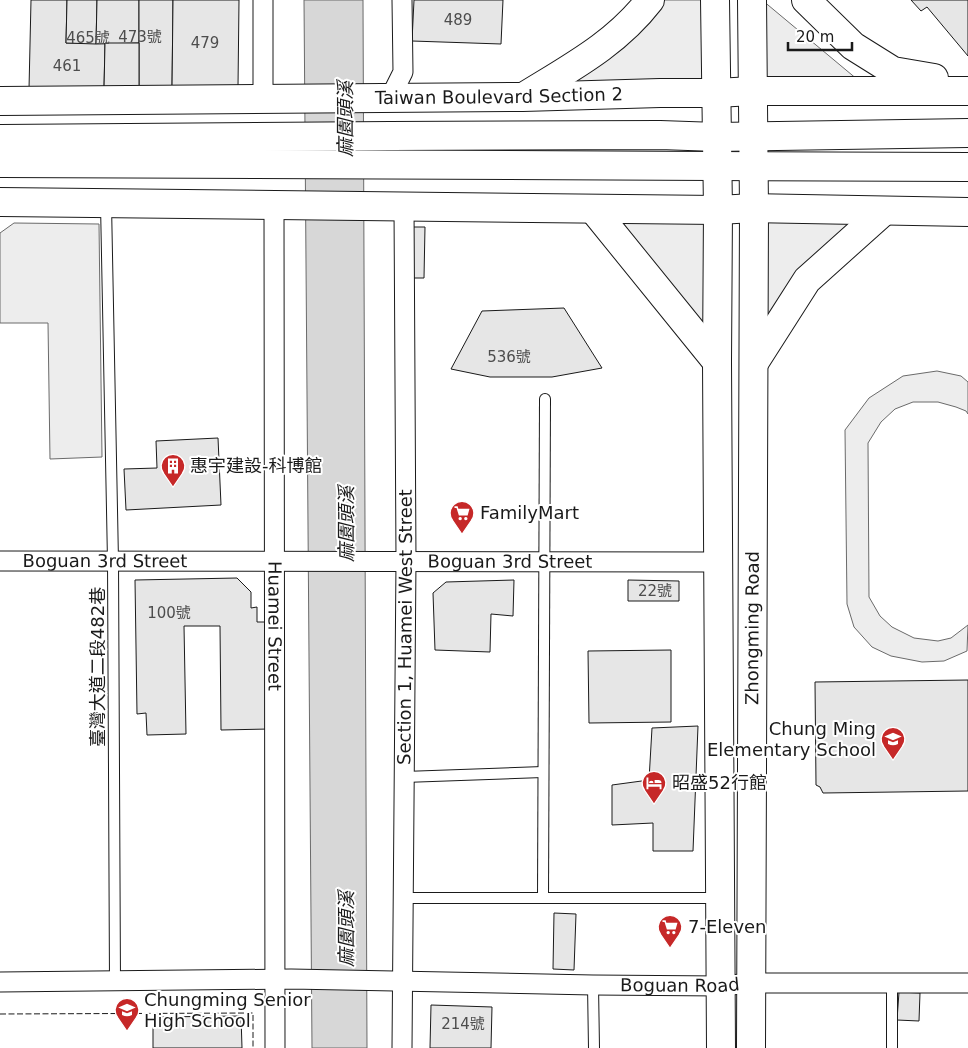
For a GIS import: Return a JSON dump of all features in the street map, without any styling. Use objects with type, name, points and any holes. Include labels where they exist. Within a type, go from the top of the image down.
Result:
[{"type":"main road","points":[[523,97],[598,51],[636,18],[650,0]]},
{"type":"main road","name":"Zhongming Road","points":[[715,0],[718,210],[717,362],[721,1048]]},
{"type":"main road","name":"Zhongming Road","points":[[751,1048],[754,363],[752,0]]},
{"type":"main road","points":[[806,0],[853,46],[892,71],[968,84]]},
{"type":"main road","name":"Taiwan Boulevard Section 2","points":[[0,101],[523,97],[753,91],[968,91]]},
{"type":"main road","points":[[0,139],[660,135],[717,137],[968,133]]},
{"type":"main road","points":[[0,163],[968,167]]},
{"type":"main road","points":[[0,202],[718,210],[754,208],[968,212]]},
{"type":"main road","points":[[594,209],[717,362]]},
{"type":"main road","points":[[754,363],[807,280],[884,211]]},
{"type":"street","points":[[263,0],[263,99]]},
{"type":"street","points":[[390,98],[403,72],[402,0]]},
{"type":"street","name":"Huamei Street","points":[[274,205],[280,562],[283,979],[275,1048]]},
{"type":"street","name":"Section 1, Huamei West Street","points":[[402,1048],[397,981],[403,898],[404,777],[400,561],[404,206]]},
{"type":"street","name":"Boguan 3rd Street","points":[[0,561],[719,562]]},
{"type":"street","points":[[0,982],[283,979]]},
{"type":"street","name":"Boguan Road","points":[[283,979],[721,986],[752,983],[968,983]]},
{"type":"lane","name":"臺灣大道二段482巷","points":[[106,203],[113,561],[115,981]]},
{"type":"lane","points":[[543,898],[545,399]]},
{"type":"lane","points":[[404,777],[544,772]]},
{"type":"lane","points":[[403,898],[720,898]]},
{"type":"lane","points":[[892,983],[892,1048]]},
{"type":"lane","points":[[592,985],[594,1048]]},
{"type":"shaded area","points":[[659,0],[707,0],[707,85],[546,91]]},
{"type":"shaded area","points":[[762,0],[864,85],[760,84]]},
{"type":"shaded area","points":[[605,214],[707,221],[711,343]]},
{"type":"shaded area","points":[[764,215],[896,220],[831,271],[762,347]]},
{"type":"shaded area","points":[[14,223],[99,224],[102,457],[50,459],[48,323],[0,323],[0,233]]},
{"type":"shaded area","points":[[937,371],[961,376],[968,382],[968,414],[966,411],[956,407],[938,402],[913,402],[895,409],[881,422],[868,443],[869,597],[880,616],[892,627],[914,638],[938,641],[951,638],[968,625],[967,651],[944,661],[922,662],[891,656],[872,647],[854,627],[847,604],[845,430],[869,398],[903,376]]},
{"type":"water","name":"麻園頭溪","points":[[304,0],[363,0],[367,1048],[312,1048]]},
{"type":"building","points":[[31,0],[67,0],[66,43],[105,43],[104,89],[29,89]]},
{"type":"building","points":[[67,0],[97,0],[96,44],[66,43]]},
{"type":"building","points":[[97,0],[139,0],[139,43],[96,44]]},
{"type":"building","points":[[139,0],[173,0],[172,89],[139,89]]},
{"type":"building","points":[[173,0],[239,0],[238,87],[172,89]]},
{"type":"building","points":[[414,0],[503,0],[501,44],[412,41]]},
{"type":"building","points":[[911,0],[968,0],[968,56],[927,7],[921,11]]},
{"type":"building","points":[[105,43],[139,43],[139,89],[104,89]]},
{"type":"building","points":[[412,227],[425,227],[424,278],[412,278]]},
{"type":"building","points":[[564,308],[602,368],[552,377],[490,377],[451,369],[482,311]]},
{"type":"building","name":"惠宇建設-科博館","points":[[218,438],[221,505],[126,510],[124,469],[157,468],[156,441]]},
{"type":"building","points":[[237,578],[251,592],[251,608],[257,607],[257,622],[265,622],[269,729],[221,730],[220,626],[184,626],[186,734],[147,735],[146,713],[137,714],[135,580]]},
{"type":"building","points":[[514,580],[513,616],[491,614],[490,652],[435,650],[433,593],[446,582]]},
{"type":"building","points":[[628,580],[679,581],[679,601],[628,601]]},
{"type":"building","points":[[671,650],[671,722],[589,723],[588,651]]},
{"type":"building","points":[[968,680],[968,791],[823,793],[820,787],[816,785],[815,682]]},
{"type":"building","name":"昭盛52行館","points":[[698,726],[693,851],[653,851],[653,823],[612,825],[612,785],[649,780],[652,728]]},
{"type":"building","points":[[554,913],[576,914],[574,970],[553,969]]},
{"type":"building","points":[[899,992],[920,993],[919,1021],[897,1020]]},
{"type":"building","points":[[431,1005],[492,1007],[491,1048],[430,1048]]},
{"type":"building","points":[[241,1016],[242,1048],[153,1048],[153,1017]]},
{"type":"fence","points":[[0,1014],[253,1013],[253,1048]]},
{"type":"place","name":"惠宇建設-科博館","points":[[173,487]]},
{"type":"place","name":"FamilyMart","points":[[462,534]]},
{"type":"place","name":"Chung Ming Elementary School","points":[[893,760]]},
{"type":"place","name":"昭盛52行館","points":[[654,804]]},
{"type":"place","name":"7-Eleven","points":[[670,948]]},
{"type":"place","name":"Chungming Senior High School","points":[[127,1031]]}]
